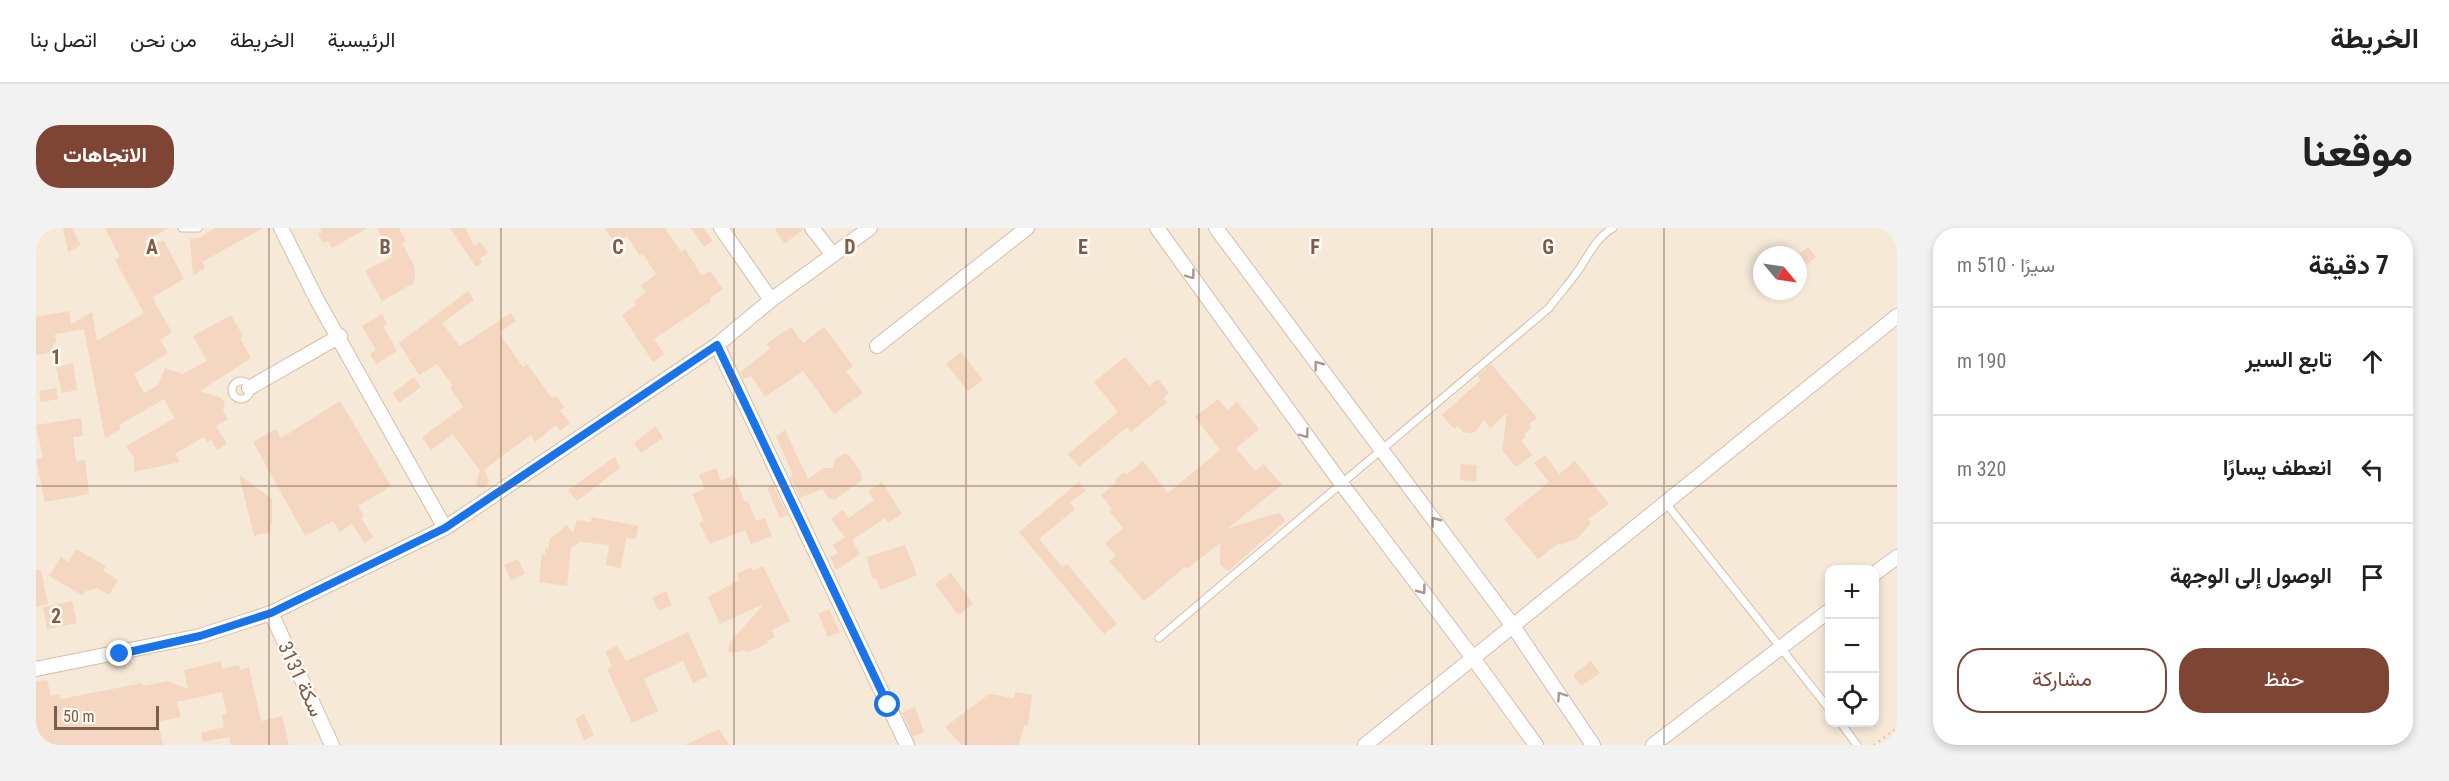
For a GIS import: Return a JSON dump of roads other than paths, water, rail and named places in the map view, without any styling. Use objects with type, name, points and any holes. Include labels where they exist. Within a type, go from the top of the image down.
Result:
[{"type":"street","points":[[281,228],[317,300],[340,336],[445,528]]},
{"type":"street","points":[[721,228],[771,300]]},
{"type":"street","points":[[812,228],[833,255]]},
{"type":"street","points":[[36,669],[200,636],[271,613],[445,528],[717,345],[771,300],[870,228]]},
{"type":"street","points":[[877,346],[1027,228]]},
{"type":"street","points":[[1156,228],[1341,483],[1536,745]]},
{"type":"street","points":[[1216,228],[1513,626],[1593,745]]},
{"type":"street","points":[[1365,745],[1897,316]]},
{"type":"street","points":[[249,388],[340,336]]},
{"type":"street","points":[[717,345],[907,745]]},
{"type":"street","points":[[1879,571],[1897,556]]},
{"type":"street","name":"سكة 3131","points":[[271,613],[332,745]]},
{"type":"street","points":[[1653,745],[1825,614]]},
{"type":"lane","points":[[182,228],[198,228]]},
{"type":"lane","points":[[1159,638],[1549,308],[1576,274],[1590,250],[1604,233],[1613,228]]},
{"type":"lane","points":[[1665,502],[1825,704]]},
{"type":"lane","points":[[1843,727],[1857,745]]}]
